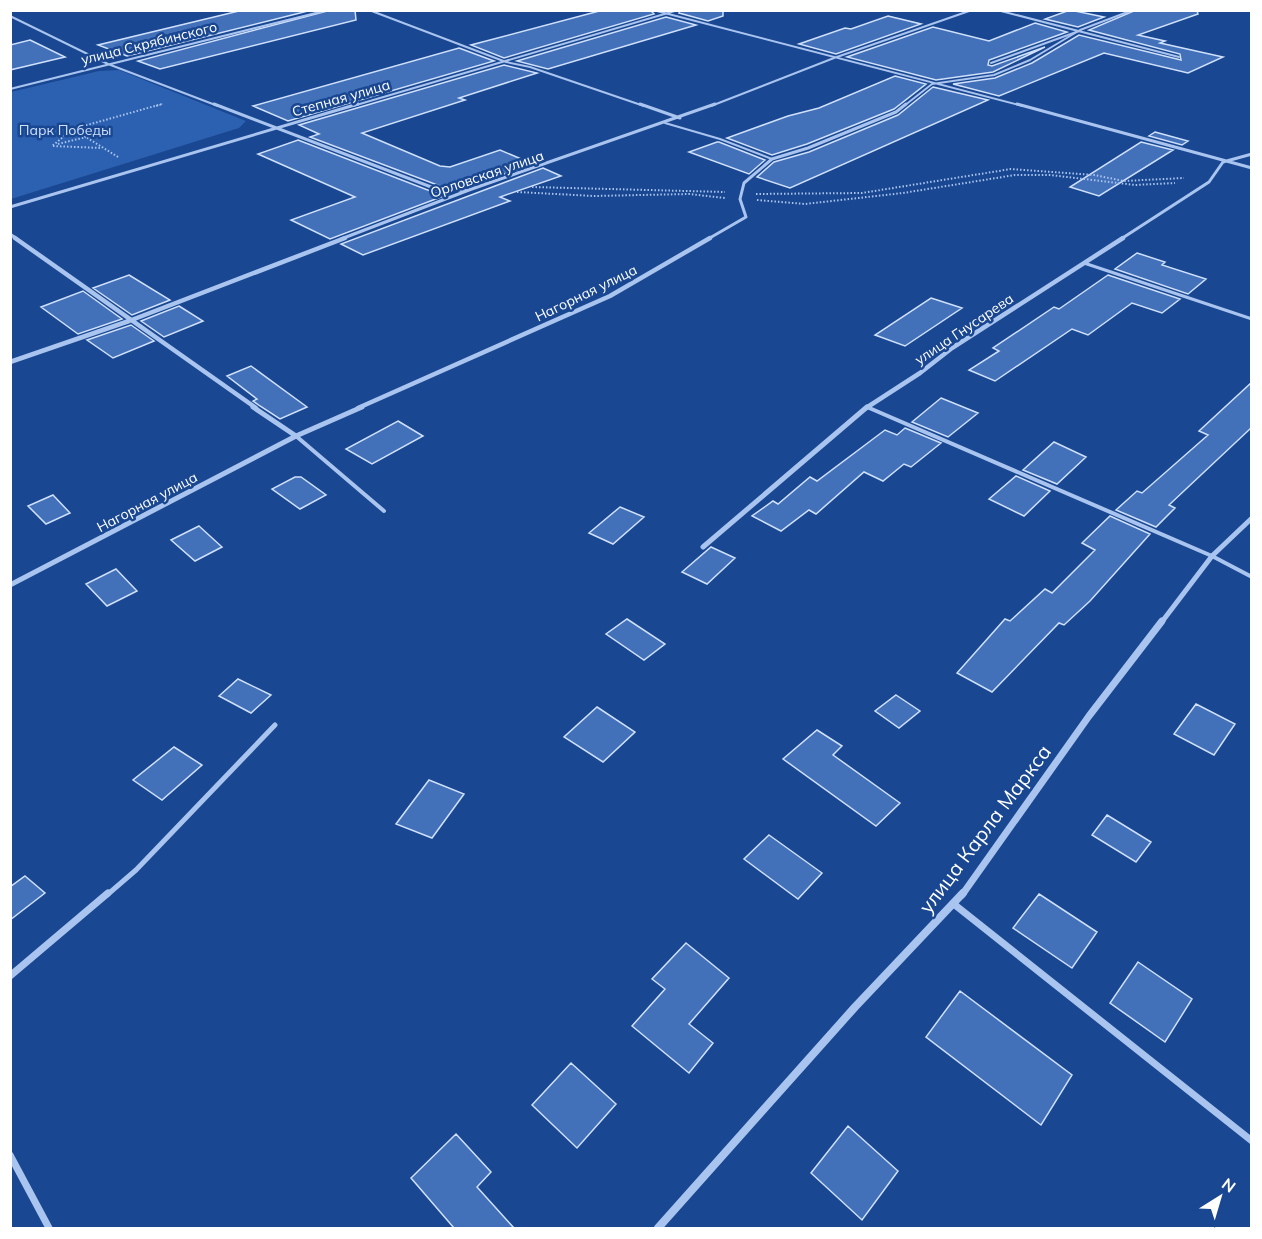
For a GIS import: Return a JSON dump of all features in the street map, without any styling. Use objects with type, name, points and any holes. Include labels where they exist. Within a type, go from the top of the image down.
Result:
[{"type":"street","name":"улица Скрябинского","points":[[10,89],[327,10]]},
{"type":"street","points":[[369,10],[506,62],[530,67],[680,118]]},
{"type":"street","points":[[652,10],[932,84],[1057,114],[1251,168]]},
{"type":"street","name":"Степная улица","points":[[10,207],[678,10]]},
{"type":"street","name":"Орловская улица","points":[[10,362],[129,321],[469,190],[680,118],[834,58],[972,10]]},
{"type":"street","points":[[997,10],[1179,57]]},
{"type":"street","name":"Нагорная улица","points":[[10,585],[296,436],[610,297],[746,218],[740,199],[744,183],[771,159],[808,148],[896,112],[932,84],[993,75],[1030,60],[1080,30],[1133,10]]},
{"type":"street","points":[[10,16],[108,64],[272,129],[439,190],[469,190]]},
{"type":"street","points":[[1223,162],[1251,154]]},
{"type":"street","name":"улица Гнусарева","points":[[703,547],[867,407],[1209,182],[1223,162]]},
{"type":"street","points":[[10,234],[129,321],[296,436]]},
{"type":"street","name":"улица Карла Маркса","points":[[658,1228],[855,1007],[955,905],[1089,716],[1212,556],[1251,518]]},
{"type":"lane","points":[[991,63],[1080,30]]},
{"type":"lane","points":[[665,123],[720,139],[771,159]]},
{"type":"lane","points":[[1084,263],[1251,319]]},
{"type":"lane","points":[[867,407],[1212,556],[1251,577]]},
{"type":"lane","points":[[296,436],[384,511]]},
{"type":"lane","points":[[10,976],[136,870],[275,725]]},
{"type":"lane","points":[[955,905],[1251,1142]]},
{"type":"lane","points":[[10,1155],[49,1228]]},
{"type":"path","points":[[52,146],[74,129],[191,96]]},
{"type":"path","points":[[74,129],[136,168]]},
{"type":"path","points":[[52,146],[87,137]]},
{"type":"path","points":[[52,146],[105,148]]},
{"type":"path","points":[[515,192],[594,196],[689,194],[805,204],[903,193],[1015,175],[1050,175],[1135,185],[1209,182]]},
{"type":"green space","name":"Парк Победы","points":[[119,70],[246,121],[239,128],[11,199],[11,92],[99,71]]},
{"type":"building","points":[[243,10],[312,10],[127,56],[98,45]]},
{"type":"building","points":[[331,10],[355,10],[356,20],[160,69],[138,61]]},
{"type":"building","points":[[603,10],[650,10],[654,14],[504,58],[471,45]]},
{"type":"building","points":[[681,10],[723,10],[723,16],[708,21],[679,13]]},
{"type":"building","points":[[1070,10],[1104,17],[1078,27],[1045,19]]},
{"type":"building","points":[[1136,10],[1197,10],[1198,14],[1138,35],[1165,41],[1160,43],[1223,57],[1188,73],[1104,53],[999,96],[953,84],[995,78],[1032,63],[1079,35],[1181,60],[1180,54],[1089,30]]},
{"type":"building","points":[[888,16],[921,24],[836,54],[799,44],[845,28],[851,29]]},
{"type":"building","points":[[666,17],[696,25],[548,69],[517,61]]},
{"type":"building","points":[[1035,23],[1067,32],[989,60],[988,65],[992,66],[1045,47],[993,72],[936,80],[847,57],[933,27],[989,41]]},
{"type":"building","points":[[30,40],[65,57],[10,70],[10,45]]},
{"type":"building","points":[[459,48],[494,61],[288,121],[253,106]]},
{"type":"building","points":[[504,65],[537,73],[459,98],[465,100],[362,133],[440,166],[450,167],[500,150],[533,164],[467,187],[440,186],[310,137],[319,134],[299,125]]},
{"type":"building","points":[[895,76],[926,84],[894,109],[807,144],[772,155],[727,138],[788,116],[819,108]]},
{"type":"building","points":[[933,87],[988,100],[790,188],[757,177],[774,162],[809,152],[898,115]]},
{"type":"building","points":[[1155,132],[1188,141],[1182,145],[1149,136]]},
{"type":"building","points":[[298,140],[438,194],[449,194],[330,239],[291,220],[355,197],[258,154]]},
{"type":"building","points":[[717,142],[765,160],[749,174],[689,152]]},
{"type":"building","points":[[1141,142],[1173,150],[1099,196],[1070,187]]},
{"type":"building","points":[[543,168],[561,176],[500,197],[510,201],[363,255],[341,244]]},
{"type":"building","points":[[1137,253],[1165,262],[1162,265],[1206,279],[1188,294],[1115,269]]},
{"type":"building","points":[[129,275],[170,300],[132,315],[93,288]]},
{"type":"building","points":[[1108,275],[1180,299],[1162,313],[1132,303],[1088,335],[1072,329],[995,381],[969,370],[999,351],[993,348],[1054,307],[1059,309]]},
{"type":"building","points":[[83,291],[122,319],[78,334],[41,307]]},
{"type":"building","points":[[931,298],[962,308],[905,346],[875,335]]},
{"type":"building","points":[[179,306],[203,321],[164,337],[141,321]]},
{"type":"building","points":[[131,325],[154,341],[113,358],[87,340]]},
{"type":"building","points":[[251,366],[307,407],[280,419],[253,401],[257,399],[227,376]]},
{"type":"building","points":[[1251,383],[1251,428],[1169,505],[1175,508],[1156,527],[1116,510],[1137,491],[1142,493],[1208,435],[1199,431]]},
{"type":"building","points":[[941,398],[978,413],[948,437],[912,422]]},
{"type":"building","points":[[398,421],[423,436],[372,464],[346,449]]},
{"type":"building","points":[[905,428],[941,443],[911,467],[904,464],[883,481],[864,472],[816,514],[809,510],[781,531],[752,516],[773,501],[778,504],[810,477],[817,481],[885,430],[897,435]]},
{"type":"building","points":[[1054,442],[1086,457],[1057,484],[1023,470]]},
{"type":"building","points":[[1016,476],[1050,491],[1024,516],[989,499]]},
{"type":"building","points":[[295,477],[301,477],[326,495],[300,509],[272,489]]},
{"type":"building","points":[[53,495],[70,513],[46,524],[28,506]]},
{"type":"building","points":[[620,507],[644,517],[613,544],[589,533]]},
{"type":"building","points":[[1110,516],[1150,534],[1090,601],[1064,625],[1059,623],[992,692],[957,673],[1005,619],[1010,621],[1045,589],[1052,593],[1095,550],[1082,543]]},
{"type":"building","points":[[199,526],[222,547],[195,561],[171,540]]},
{"type":"building","points":[[711,547],[735,558],[707,584],[682,572]]},
{"type":"building","points":[[116,569],[137,591],[107,606],[86,584]]},
{"type":"building","points":[[627,619],[665,644],[644,660],[606,634]]},
{"type":"building","points":[[238,679],[271,695],[251,713],[219,696]]},
{"type":"building","points":[[896,695],[920,711],[899,728],[875,711]]},
{"type":"building","points":[[1196,704],[1235,724],[1214,755],[1174,734]]},
{"type":"building","points":[[597,707],[635,732],[603,762],[564,737]]},
{"type":"building","points":[[817,730],[842,746],[833,755],[900,803],[876,826],[783,759]]},
{"type":"building","points":[[174,747],[202,765],[162,800],[133,780]]},
{"type":"building","points":[[429,780],[464,794],[432,838],[396,824]]},
{"type":"building","points":[[1107,815],[1151,842],[1136,862],[1092,835]]},
{"type":"building","points":[[769,835],[822,873],[798,899],[744,859]]},
{"type":"building","points":[[25,876],[45,893],[10,920],[10,887]]},
{"type":"building","points":[[1039,894],[1097,932],[1072,968],[1013,928]]},
{"type":"building","points":[[686,943],[729,978],[689,1024],[713,1043],[689,1073],[632,1026],[665,989],[652,979]]},
{"type":"building","points":[[1138,962],[1192,999],[1165,1042],[1110,1003]]},
{"type":"building","points":[[960,991],[1072,1075],[1041,1125],[926,1037]]},
{"type":"building","points":[[571,1063],[616,1104],[577,1148],[532,1105]]},
{"type":"building","points":[[848,1126],[898,1171],[862,1220],[811,1173]]},
{"type":"building","points":[[456,1134],[491,1172],[477,1187],[514,1228],[454,1228],[411,1178]]}]
